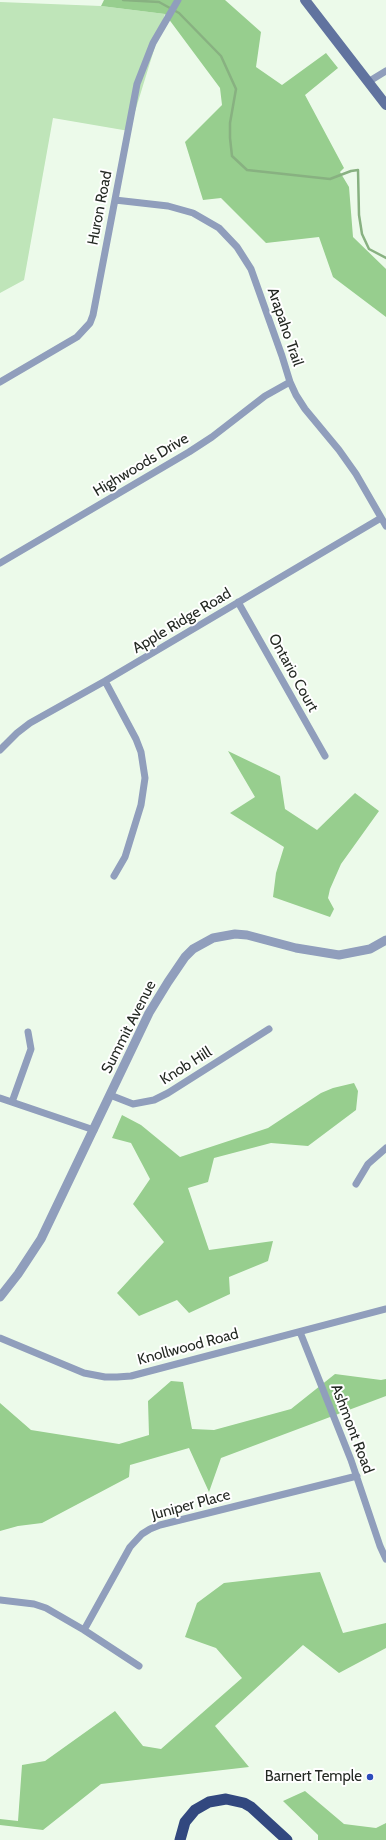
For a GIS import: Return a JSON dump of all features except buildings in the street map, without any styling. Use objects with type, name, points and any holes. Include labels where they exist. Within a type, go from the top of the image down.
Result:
[{"type":"highway","points":[[180,1838],[185,1822],[195,1810],[209,1802],[226,1799],[235,1800],[251,1807],[287,1840]]},
{"type":"main road","points":[[305,0],[386,105]]},
{"type":"street","name":"Huron Road","points":[[0,382],[77,338],[90,324],[93,315],[137,84],[153,43],[166,17],[178,0]]},
{"type":"street","points":[[368,82],[386,71]]},
{"type":"street","name":"Arapaho Trail","points":[[115,200],[178,209],[206,220],[229,237],[241,252],[251,270],[290,382],[305,409],[339,450],[356,474],[386,526]]},
{"type":"street","name":"Highwoods Drive","points":[[0,563],[189,452],[212,437],[265,396],[290,382]]},
{"type":"street","name":"Apple Ridge Road","points":[[0,750],[17,732],[30,723],[105,681],[381,518]]},
{"type":"street","name":"Ontario Court","points":[[238,602],[325,756]]},
{"type":"street","points":[[105,681],[136,739],[144,765],[145,778],[141,805],[128,849],[114,876]]},
{"type":"street","name":"Summit Avenue","points":[[0,1297],[27,1262],[41,1239],[153,1005],[185,957],[203,943],[224,935],[235,934],[247,935],[325,954],[340,955],[370,949],[386,940]]},
{"type":"street","name":"Knob Hill","points":[[110,1095],[134,1104],[154,1100],[168,1093],[269,1029]]},
{"type":"street","points":[[12,1102],[31,1049],[28,1032]]},
{"type":"street","points":[[0,1098],[94,1130]]},
{"type":"street","points":[[356,1184],[368,1164],[386,1148]]},
{"type":"street","name":"Knollwood Road","points":[[0,1338],[84,1372],[105,1377],[131,1376],[386,1309]]},
{"type":"street","name":"Ashmont Road","points":[[300,1332],[357,1476],[386,1559]]},
{"type":"street","name":"Juniper Place","points":[[84,1630],[130,1548],[142,1534],[150,1529],[160,1525],[357,1476]]},
{"type":"street","points":[[0,1600],[34,1604],[46,1608],[84,1630],[139,1666]]},
{"type":"green space","points":[[104,0],[225,0],[261,32],[256,67],[282,85],[326,53],[338,68],[305,95],[344,168],[340,172],[349,187],[353,237],[386,269],[386,317],[333,277],[319,237],[266,243],[221,198],[203,200],[185,142],[222,105],[220,88],[165,14],[101,6]]},
{"type":"green space","points":[[0,2],[101,6],[165,14],[129,131],[53,118],[24,280],[0,293]]},
{"type":"green space","points":[[228,751],[280,776],[285,809],[317,830],[355,793],[379,811],[341,864],[330,889],[328,898],[334,909],[330,917],[273,897],[276,873],[284,847],[230,813],[255,797]]},
{"type":"green space","points":[[354,1083],[358,1091],[356,1110],[308,1146],[271,1143],[214,1158],[208,1182],[188,1188],[209,1250],[273,1241],[268,1261],[229,1277],[230,1294],[189,1313],[177,1300],[139,1316],[117,1293],[164,1242],[133,1204],[150,1179],[131,1143],[112,1138],[122,1115],[141,1125],[180,1157],[268,1128],[321,1093],[333,1088]]},
{"type":"green space","points":[[335,1374],[381,1380],[386,1379],[386,1396],[221,1458],[209,1492],[189,1448],[130,1465],[129,1477],[42,1523],[18,1526],[0,1531],[0,1403],[31,1430],[119,1444],[149,1435],[148,1401],[171,1381],[183,1382],[192,1429],[214,1430],[291,1409]]},
{"type":"green space","points":[[320,1572],[343,1633],[386,1623],[386,1648],[339,1673],[303,1645],[215,1726],[249,1767],[101,1784],[43,1830],[0,1825],[0,1819],[18,1821],[22,1765],[45,1761],[115,1711],[143,1746],[161,1749],[242,1678],[216,1648],[185,1637],[197,1603],[224,1583]]},
{"type":"green space","points":[[305,1791],[344,1824],[376,1828],[386,1823],[386,1840],[318,1840],[318,1835],[283,1801]]},
{"type":"waterway","points":[[123,0],[159,2],[179,13],[221,56],[236,89],[230,123],[232,156],[247,170],[330,179],[358,170],[359,215],[362,234],[369,249],[386,258]]},
{"type":"place","name":"Barnert Temple","points":[[370,1777]]}]
